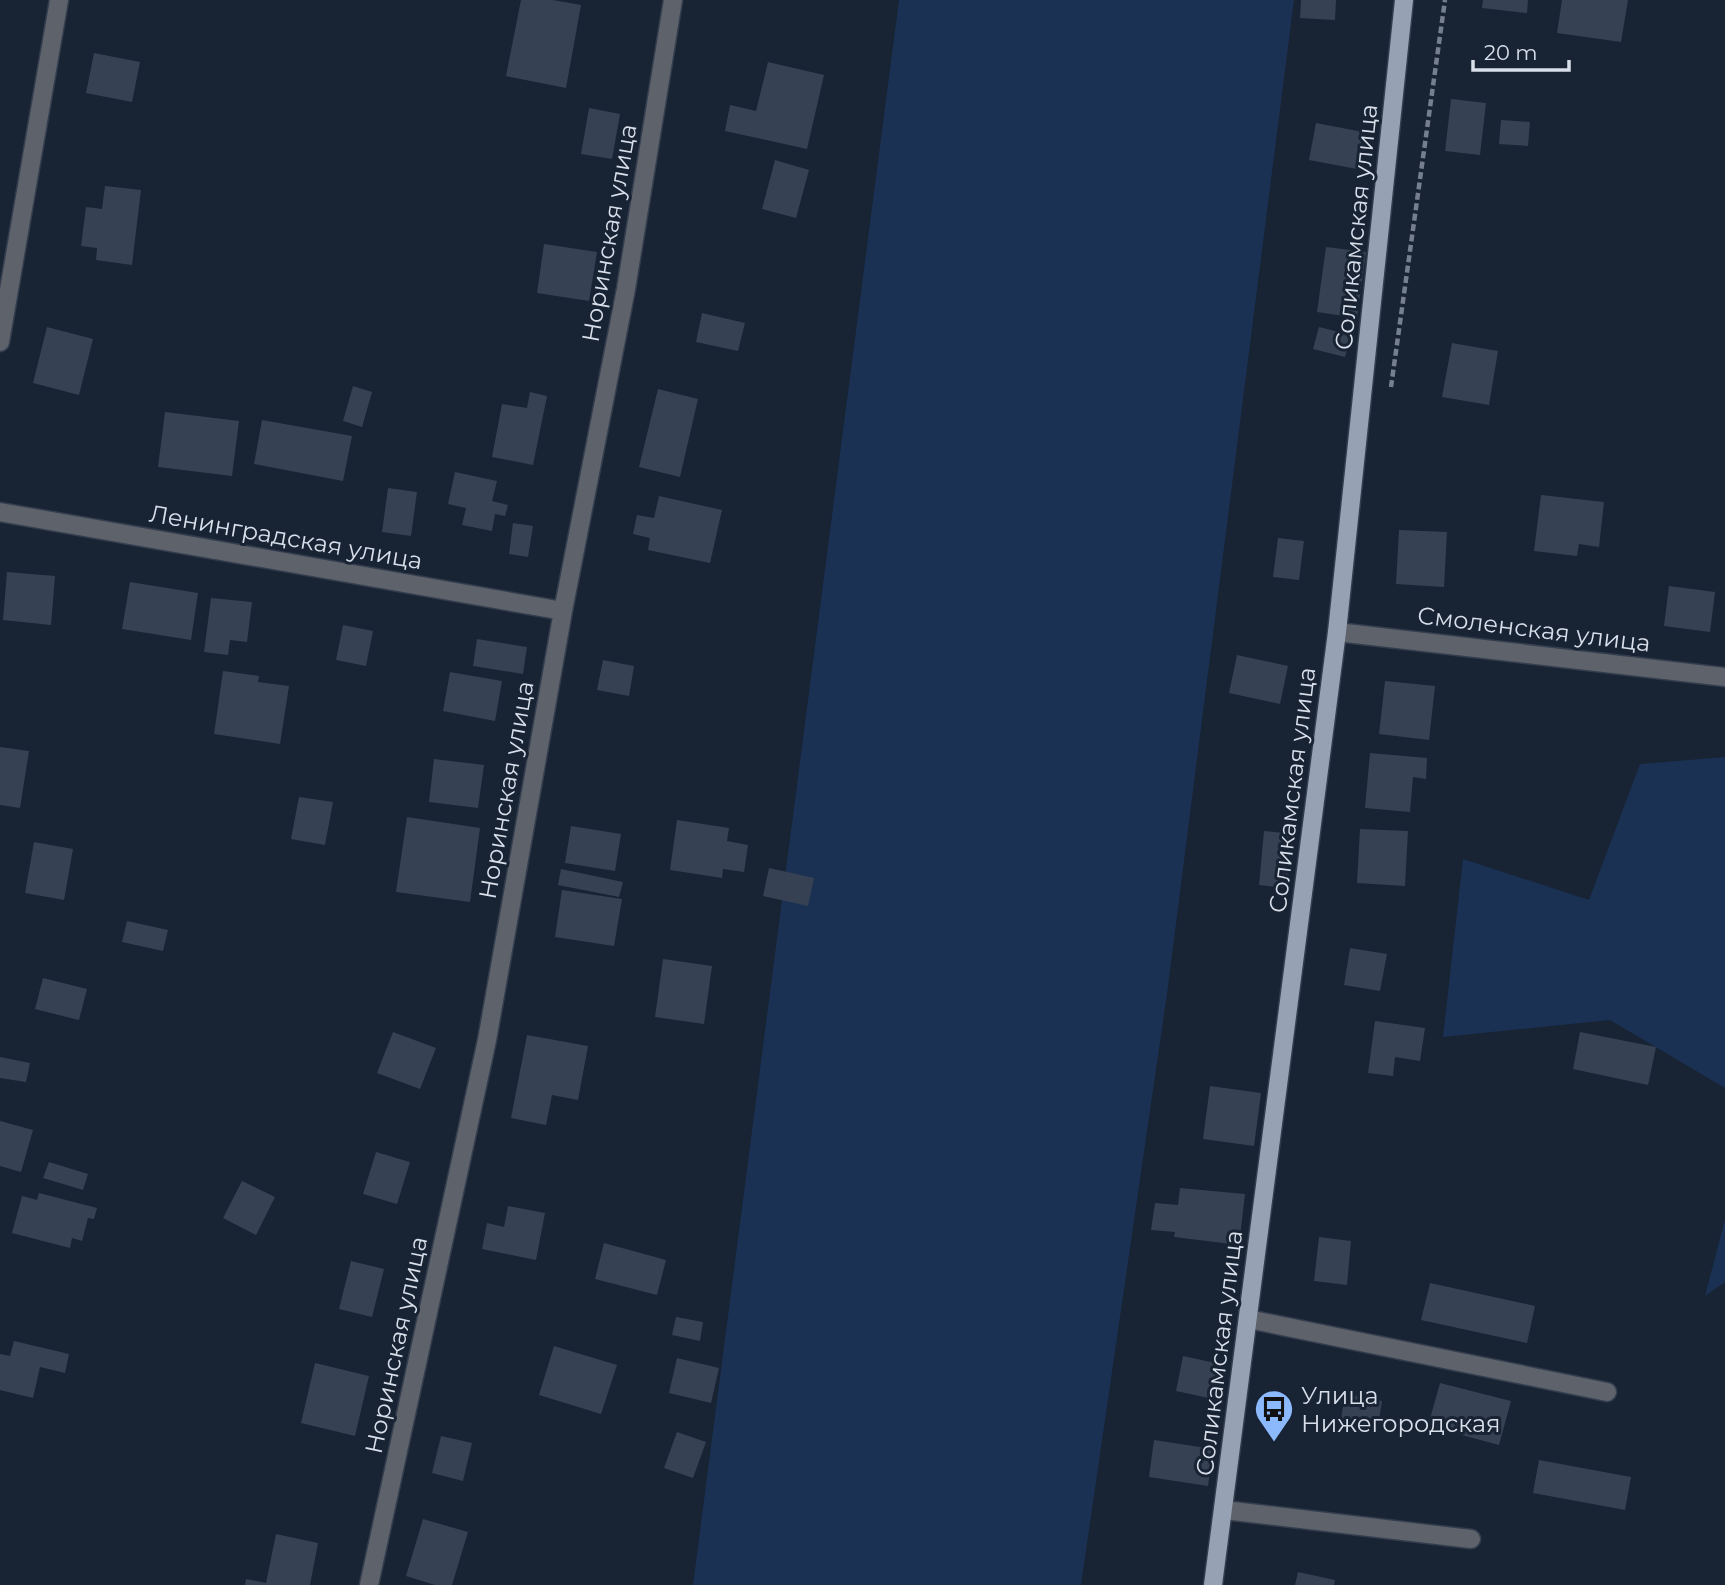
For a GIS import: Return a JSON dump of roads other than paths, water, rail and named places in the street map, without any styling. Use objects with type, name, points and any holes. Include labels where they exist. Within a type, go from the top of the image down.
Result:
[{"type":"main road","name":"Соликамская улица","points":[[1213,1585],[1337,632],[1404,0]]},
{"type":"street","points":[[0,342],[59,0]]},
{"type":"street","name":"Норинская улица","points":[[369,1585],[487,1040],[563,611],[626,289],[673,0]]},
{"type":"street","name":"Ленинградская улица","points":[[0,512],[563,611]]},
{"type":"street","name":"Смоленская улица","points":[[1337,632],[1357,632],[1725,677]]},
{"type":"street","points":[[1248,1320],[1607,1391]]},
{"type":"street","points":[[1224,1510],[1471,1539]]},
{"type":"place","name":"Улица Нижегородская","points":[[1274,1443]]}]
